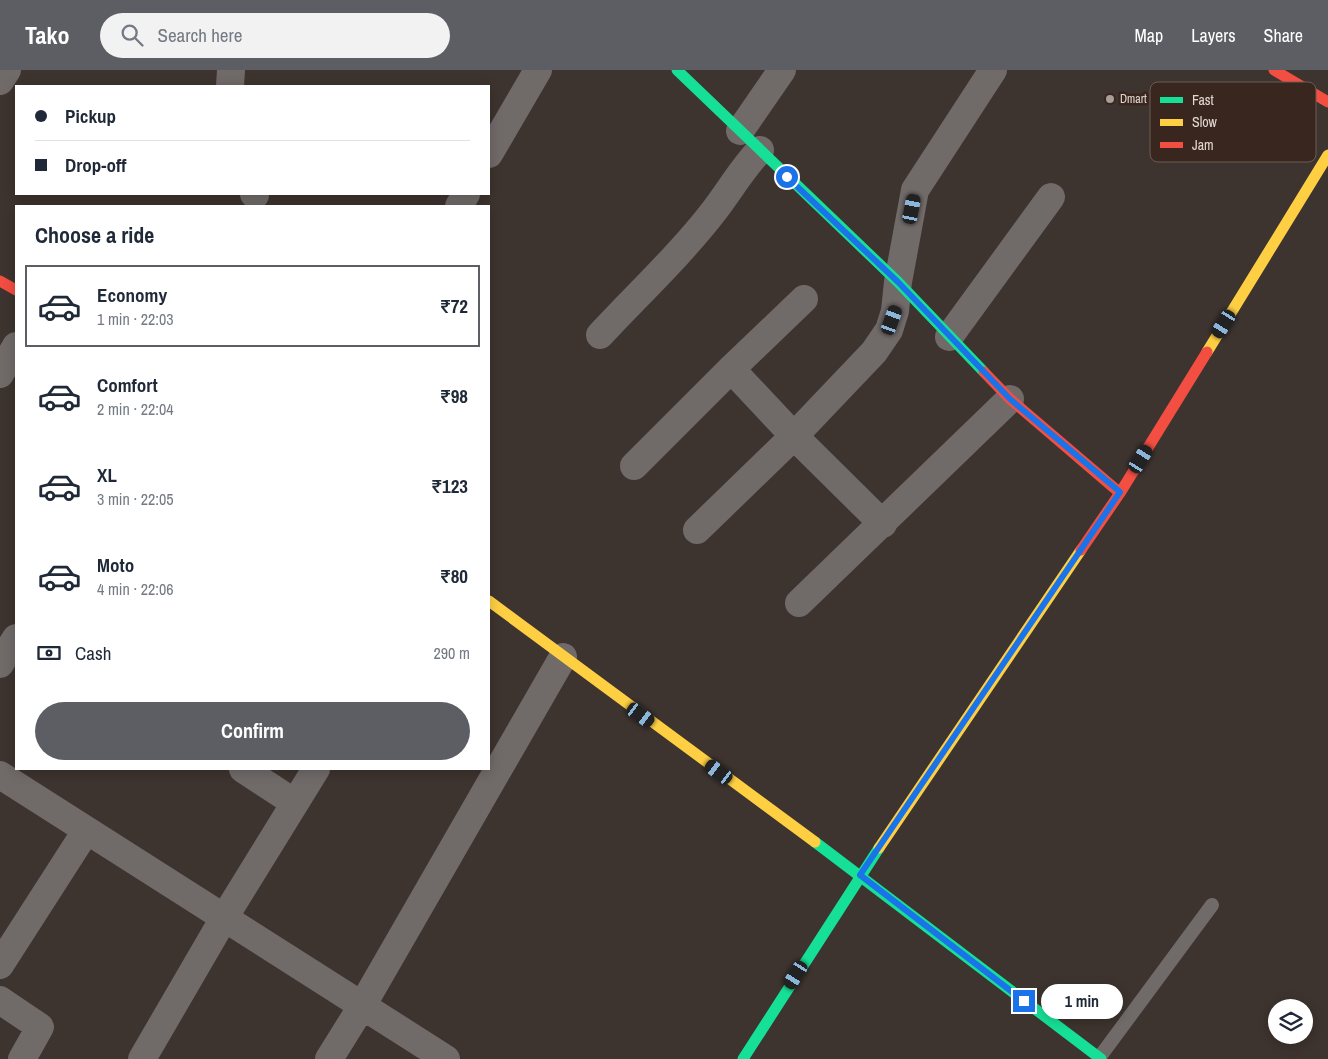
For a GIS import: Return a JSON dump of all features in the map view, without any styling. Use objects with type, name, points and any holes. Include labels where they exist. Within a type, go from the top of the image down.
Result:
[{"type":"street","points":[[0,81],[7,70]]},
{"type":"street","points":[[230,70],[230,85]]},
{"type":"street","points":[[490,152],[538,70]]},
{"type":"street","points":[[677,70],[898,282],[1010,399],[1120,492]]},
{"type":"street","points":[[740,131],[782,70]]},
{"type":"street","points":[[697,530],[794,436],[874,352],[888,330],[896,310],[898,282],[915,190],[994,70]]},
{"type":"street","points":[[1274,70],[1294,82]]},
{"type":"street","points":[[1316,95],[1328,102]]},
{"type":"street","points":[[600,335],[702,224],[741,171],[760,150]]},
{"type":"street","points":[[742,1059],[860,875],[1120,492],[1328,155]]},
{"type":"street","points":[[949,337],[1051,197]]},
{"type":"street","points":[[0,281],[15,289]]},
{"type":"street","points":[[634,466],[731,368],[804,299]]},
{"type":"street","points":[[0,374],[15,348]]},
{"type":"street","points":[[731,368],[794,436],[883,524]]},
{"type":"street","points":[[799,604],[1010,399]]},
{"type":"street","points":[[490,602],[563,658],[860,875],[1090,1056]]},
{"type":"street","points":[[0,664],[15,640]]},
{"type":"street","points":[[328,1059],[362,1006],[563,658]]},
{"type":"street","points":[[244,770],[295,803]]},
{"type":"street","points":[[142,1059],[224,918],[315,770]]},
{"type":"street","points":[[0,775],[446,1059]]},
{"type":"street","points":[[0,965],[86,831]]},
{"type":"street","points":[[0,1000],[40,1028],[22,1059]]},
{"type":"lane","points":[[1090,1056],[1212,904]]},
{"type":"traffic: fast","points":[[677,70],[898,282],[984,372]]},
{"type":"traffic: fast","points":[[815,842],[1101,1059]]},
{"type":"traffic: fast","points":[[743,1059],[879,848]]},
{"type":"traffic: slow","points":[[1207,352],[1328,155]]},
{"type":"traffic: slow","points":[[879,848],[1081,550]]},
{"type":"traffic: slow","points":[[490,602],[815,842]]},
{"type":"traffic: jam","points":[[1274,70],[1294,82]]},
{"type":"traffic: jam","points":[[1316,95],[1328,102]]},
{"type":"traffic: jam","points":[[0,281],[15,289]]},
{"type":"traffic: jam","points":[[1081,550],[1120,493],[1207,352]]},
{"type":"traffic: jam","points":[[984,372],[1010,399],[1120,493]]},
{"type":"place","name":"Dmart","points":[[1110,99]]},
{"type":"route","points":[[787,177],[898,282],[968,358],[1010,399],[1120,492],[860,875],[1024,1001]]}]
